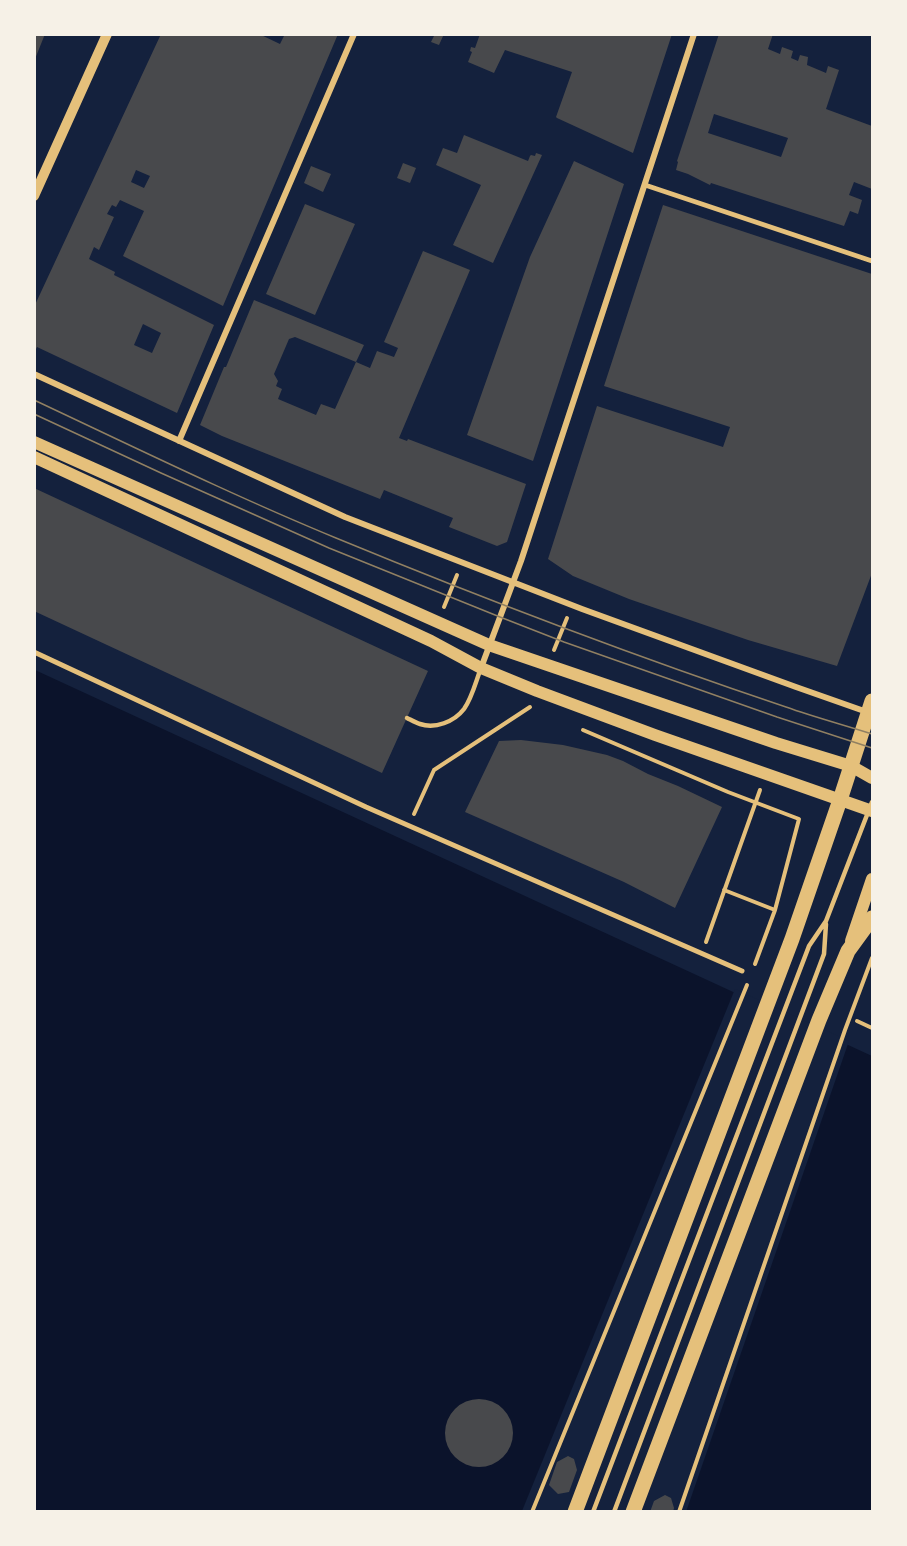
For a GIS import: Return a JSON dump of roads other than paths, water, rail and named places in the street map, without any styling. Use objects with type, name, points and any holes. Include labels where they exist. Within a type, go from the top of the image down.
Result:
[{"type":"main road","points":[[34,442],[489,645],[776,743],[851,766],[873,778]]},
{"type":"main road","points":[[34,457],[432,641],[481,668],[655,735],[840,800],[871,807]]},
{"type":"main road","points":[[575,1512],[771,997],[871,709]]},
{"type":"main road","points":[[633,1512],[819,1020],[848,951],[873,879]]},
{"type":"main road","points":[[848,951],[873,918]]},
{"type":"street","points":[[34,196],[107,34]]},
{"type":"street","points":[[179,441],[354,34]]},
{"type":"street","points":[[481,668],[521,561],[694,34]]},
{"type":"street","points":[[645,185],[873,261]]},
{"type":"street","points":[[34,374],[345,517],[512,582],[729,662],[871,709]]},
{"type":"street","points":[[34,652],[355,802],[742,971]]},
{"type":"lane","points":[[407,718],[421,725],[433,726],[454,718],[464,709],[481,668]]},
{"type":"lane","points":[[593,1512],[809,946],[826,921],[871,807]]},
{"type":"lane","points":[[614,1512],[824,954],[826,921]]},
{"type":"water","points":[[35,670],[872,1056],[872,1511],[35,1512]]},
{"type":"tram line","points":[[34,400],[260,505],[447,583],[672,668],[872,734]]},
{"type":"tram line","points":[[34,414],[329,548],[500,617],[564,642],[872,748]]}]
